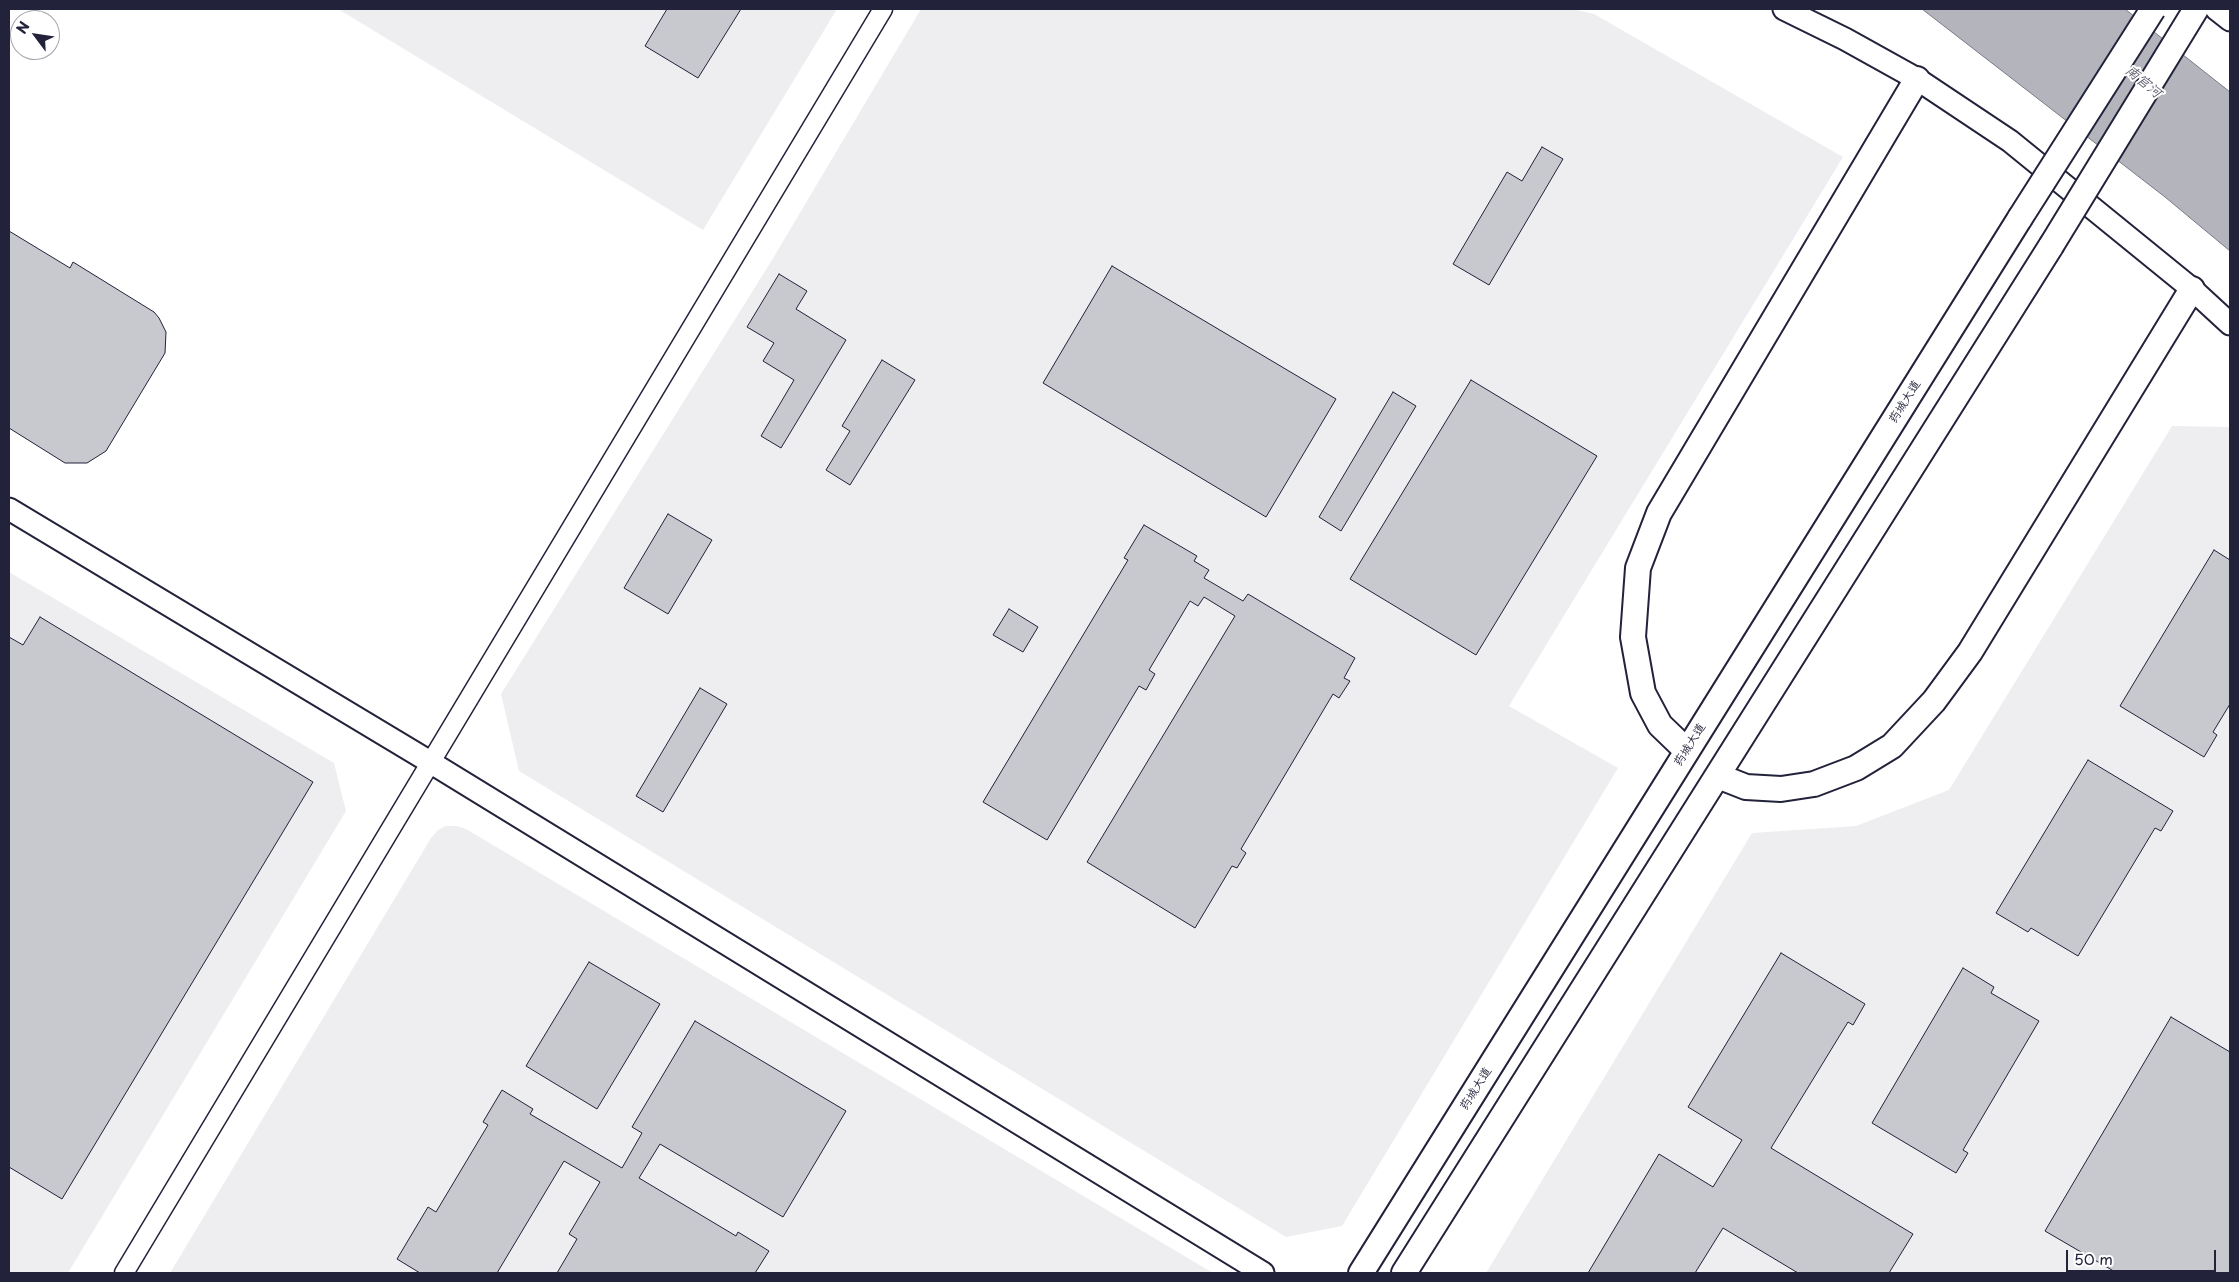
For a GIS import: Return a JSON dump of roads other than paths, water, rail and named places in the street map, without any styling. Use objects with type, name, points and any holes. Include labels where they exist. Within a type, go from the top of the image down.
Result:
[{"type":"main road","name":"药城大道","points":[[1361,1273],[2020,218],[2153,9]]},
{"type":"main road","points":[[1404,1273],[2051,246],[2196,9]]},
{"type":"main road","points":[[1687,751],[1660,725],[1642,693],[1633,637],[1638,568],[1659,513],[1917,79]]},
{"type":"main road","points":[[1718,776],[1746,787],[1781,789],[1814,784],[1856,768],[1892,746],[1934,701],[1970,652],[2192,289]]},
{"type":"street","points":[[124,1273],[883,9]]},
{"type":"street","points":[[1784,9],[1846,39],[1917,79],[2010,141],[2192,289],[2230,324]]},
{"type":"street","points":[[2216,9],[2230,20]]},
{"type":"street","points":[[9,509],[430,762],[1263,1273]]},
{"type":"water","name":"南官河","points":[[1922,9],[2125,9],[2230,92],[2230,251],[2165,197]]}]
